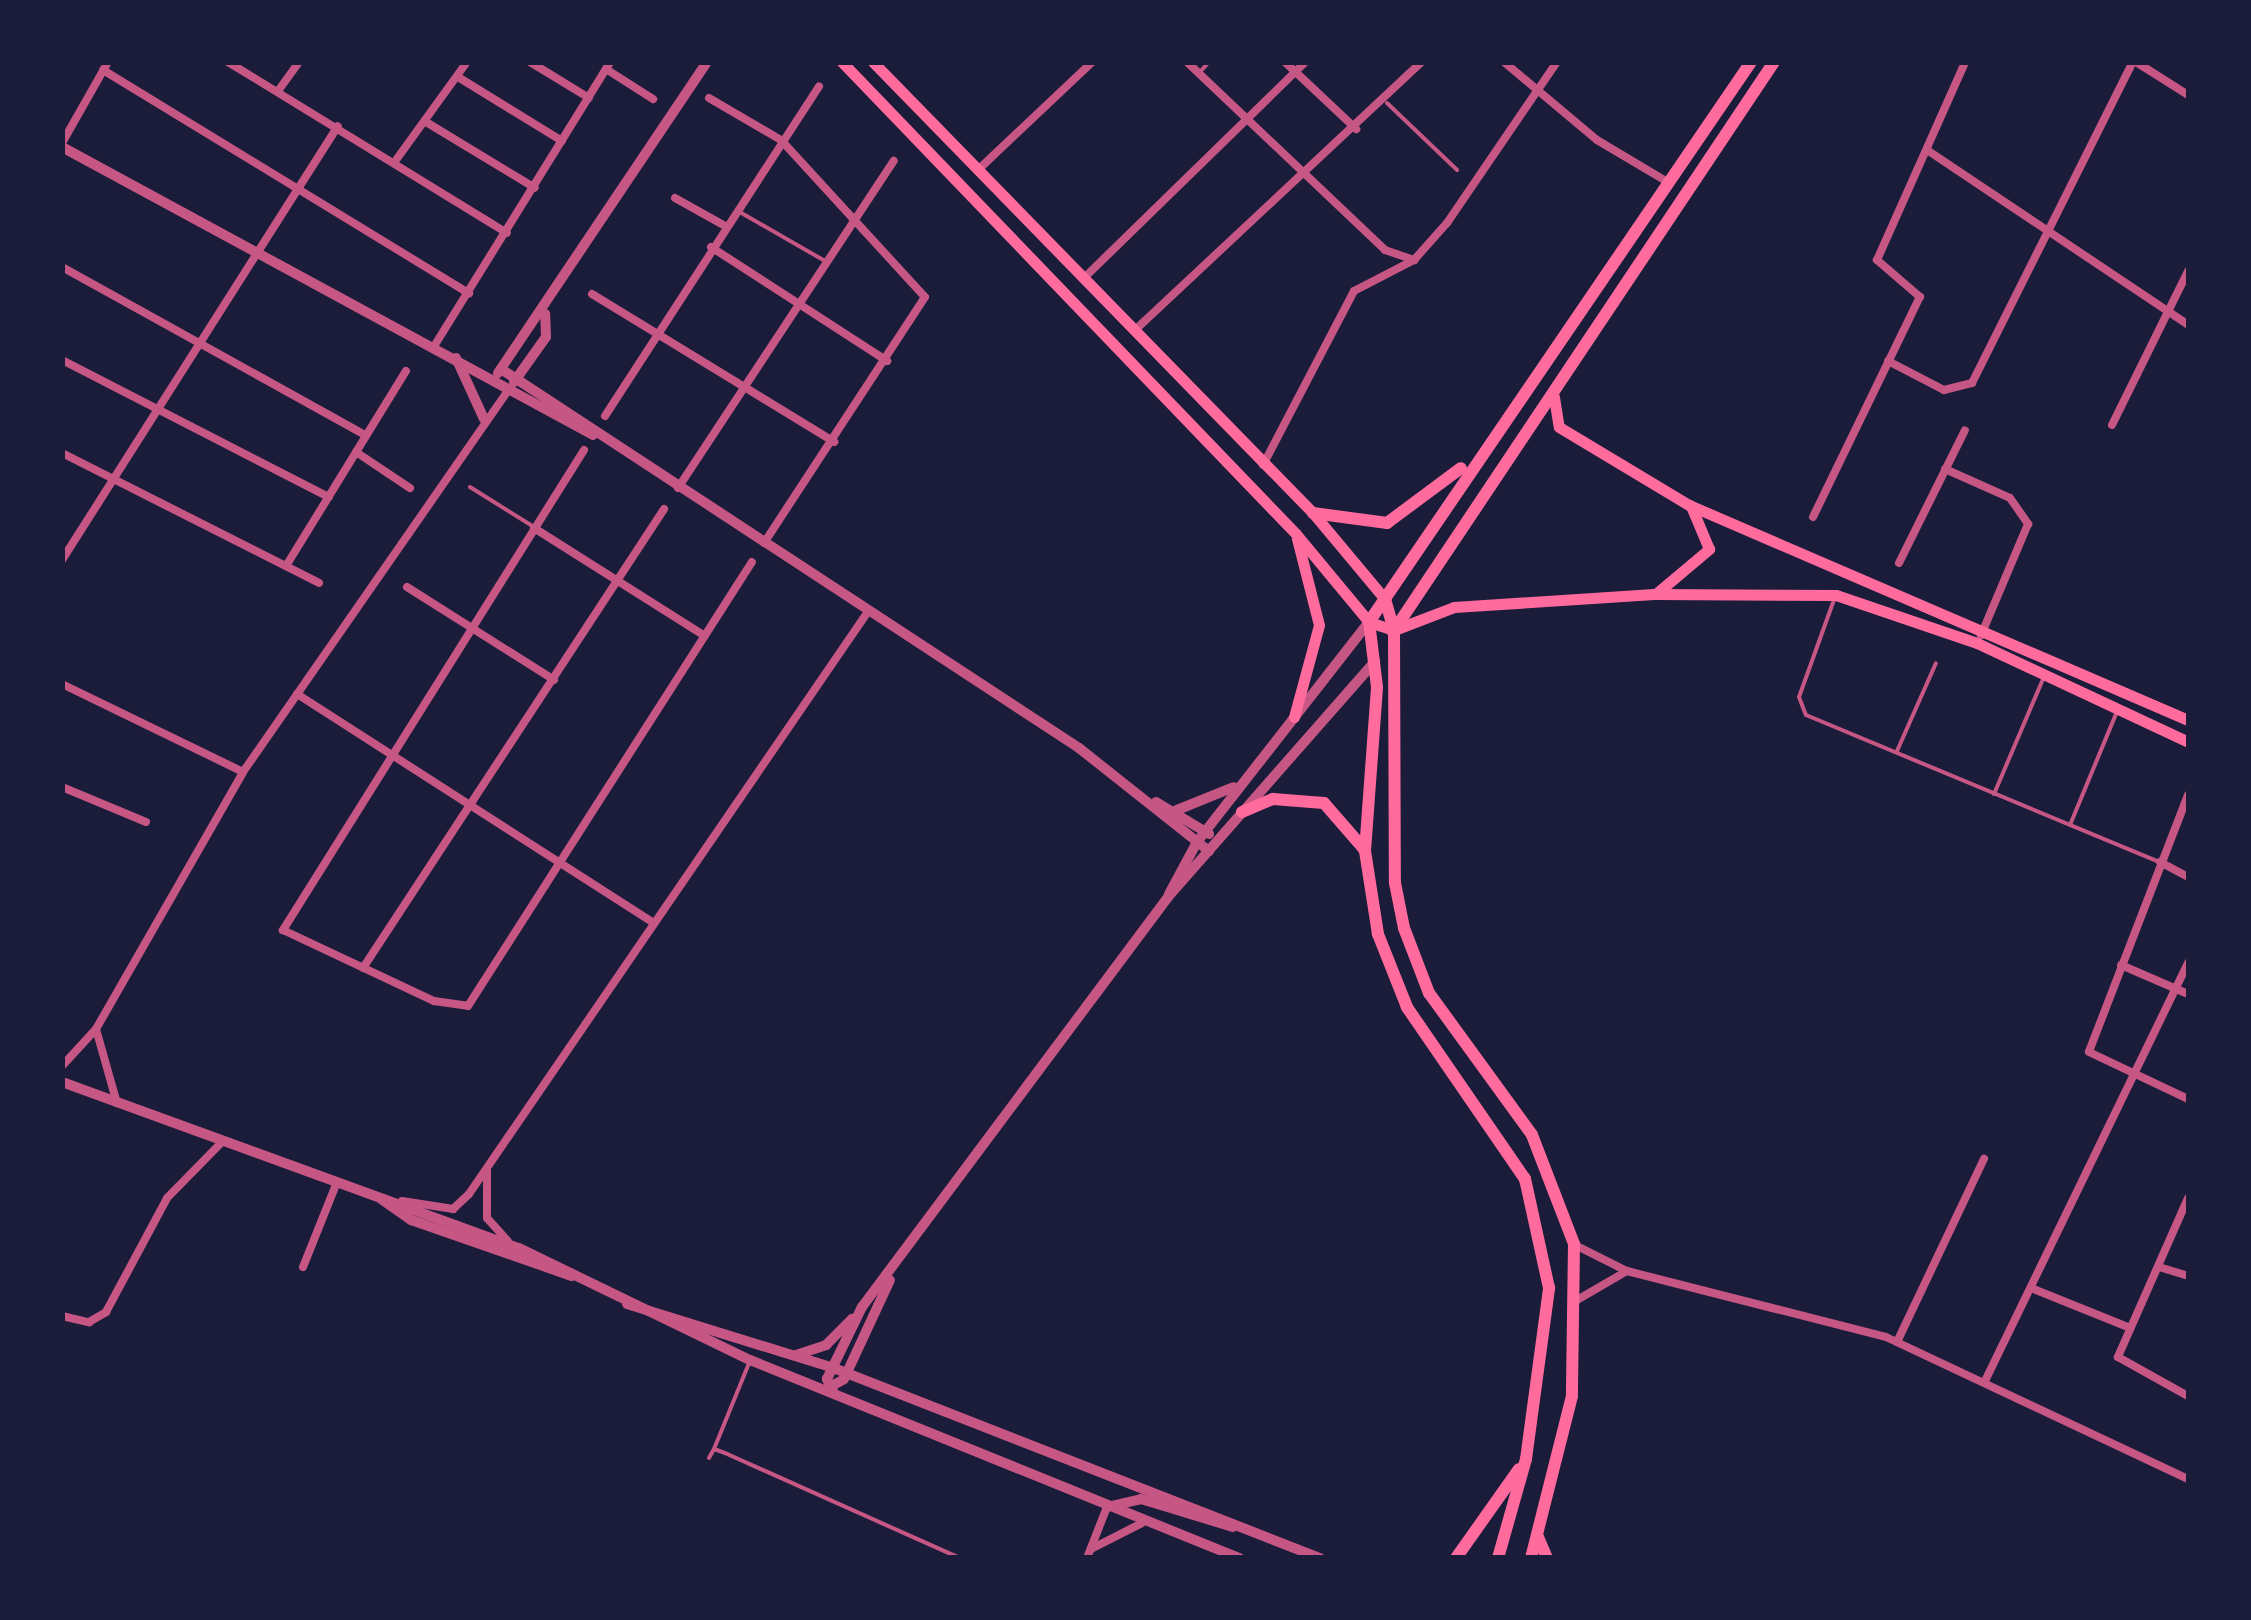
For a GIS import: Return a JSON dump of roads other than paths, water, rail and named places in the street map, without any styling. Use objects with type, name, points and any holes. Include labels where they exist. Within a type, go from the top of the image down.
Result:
[{"type":"main road","points":[[842,62],[1296,534],[1369,622],[1376,660],[1365,851],[1378,934],[1407,1008],[1518,1164],[1540,1226],[1549,1288],[1526,1459],[1498,1558]]},
{"type":"main road","points":[[873,62],[1313,514],[1384,599],[1394,630],[1395,883],[1404,928],[1429,993],[1532,1136],[1574,1244],[1577,1300],[1572,1396],[1531,1558]]},
{"type":"main road","points":[[1369,622],[1476,452],[1751,62]]},
{"type":"main road","points":[[1376,660],[1774,62]]},
{"type":"main road","points":[[1559,383],[1550,407],[1558,427],[1690,504],[1985,628],[2188,720]]},
{"type":"main road","points":[[1313,514],[1387,523],[1434,496],[1476,452]]},
{"type":"main road","points":[[1654,594],[1690,574],[1709,549],[1690,504]]},
{"type":"main road","points":[[1294,717],[1318,625],[1296,534]]},
{"type":"main road","points":[[1369,622],[1394,630],[1454,608],[1654,594],[1836,595],[1977,643],[2188,742]]},
{"type":"main road","points":[[1242,812],[1273,799],[1324,803],[1365,851]]},
{"type":"main road","points":[[1456,1558],[1526,1459]]},
{"type":"main road","points":[[1538,1537],[1547,1558]]},
{"type":"street","points":[[228,62],[396,160],[506,233]]},
{"type":"street","points":[[278,92],[299,62]]},
{"type":"street","points":[[396,160],[467,62]]},
{"type":"street","points":[[530,62],[590,98]]},
{"type":"street","points":[[978,169],[1092,62]]},
{"type":"street","points":[[1188,62],[1385,250],[1414,260]]},
{"type":"street","points":[[1285,62],[1356,129]]},
{"type":"street","points":[[1084,278],[1305,62]]},
{"type":"street","points":[[1134,331],[1387,102],[1421,62]]},
{"type":"street","points":[[1504,62],[1535,94],[1666,181]]},
{"type":"street","points":[[1263,465],[1354,291],[1414,260],[1557,62]]},
{"type":"street","points":[[1813,517],[1920,297],[1877,260],[1965,62]]},
{"type":"street","points":[[1888,361],[1944,390],[1972,383],[2135,62],[2188,95]]},
{"type":"street","points":[[498,373],[545,314],[706,64]]},
{"type":"street","points":[[470,293],[106,66],[62,144],[254,257],[432,348],[498,373],[764,543],[1154,802],[1209,850]]},
{"type":"street","points":[[432,348],[470,293],[608,66],[652,99]]},
{"type":"street","points":[[458,77],[562,141]]},
{"type":"street","points":[[605,416],[735,209],[819,86]]},
{"type":"street","points":[[709,98],[781,140],[856,214],[925,297],[834,442],[764,543]]},
{"type":"street","points":[[426,122],[535,188]]},
{"type":"street","points":[[62,560],[338,126]]},
{"type":"street","points":[[1927,150],[2164,316],[2188,325]]},
{"type":"street","points":[[678,488],[894,161]]},
{"type":"street","points":[[675,198],[725,226]]},
{"type":"street","points":[[711,247],[887,361]]},
{"type":"street","points":[[62,267],[365,435]]},
{"type":"street","points":[[2112,426],[2188,271]]},
{"type":"street","points":[[592,294],[834,442]]},
{"type":"street","points":[[62,1066],[96,1029],[243,772],[484,419],[546,337],[545,314]]},
{"type":"street","points":[[456,358],[484,419]]},
{"type":"street","points":[[62,360],[158,413],[329,497]]},
{"type":"street","points":[[286,566],[406,371]]},
{"type":"street","points":[[1899,563],[1964,430]]},
{"type":"street","points":[[584,450],[389,750],[283,930],[458,1007],[476,998],[752,562]]},
{"type":"street","points":[[356,452],[410,488]]},
{"type":"street","points":[[62,453],[319,582]]},
{"type":"street","points":[[1945,469],[2010,498],[2028,524],[1977,643]]},
{"type":"street","points":[[362,968],[620,582],[664,509]]},
{"type":"street","points":[[534,528],[705,636]]},
{"type":"street","points":[[408,588],[471,624],[554,680]]},
{"type":"street","points":[[62,1082],[335,1187],[380,1199],[454,1209],[487,1169],[651,920],[867,614]]},
{"type":"street","points":[[1168,897],[1197,842],[1369,622]]},
{"type":"street","points":[[786,1354],[826,1345],[897,1266],[1168,897],[1376,660]]},
{"type":"street","points":[[62,684],[243,772]]},
{"type":"street","points":[[297,694],[651,920]]},
{"type":"street","points":[[1176,810],[1240,784]]},
{"type":"street","points":[[62,787],[146,822]]},
{"type":"street","points":[[2188,795],[2089,1052],[2188,1099]]},
{"type":"street","points":[[1154,802],[1176,810],[1218,840]]},
{"type":"street","points":[[2160,862],[2188,877]]},
{"type":"street","points":[[1985,1381],[2188,963]]},
{"type":"street","points":[[2121,964],[2188,994]]},
{"type":"street","points":[[96,1029],[118,1103]]},
{"type":"street","points":[[62,1316],[89,1322],[106,1312],[167,1198],[220,1144]]},
{"type":"street","points":[[1897,1342],[1984,1160]]},
{"type":"street","points":[[487,1169],[487,1218],[519,1248]]},
{"type":"street","points":[[303,1268],[335,1187]]},
{"type":"street","points":[[2188,1198],[2128,1327],[2122,1362],[2188,1396]]},
{"type":"street","points":[[380,1199],[411,1220],[573,1276]]},
{"type":"street","points":[[402,1200],[519,1248],[750,1360],[1142,1523],[1238,1558]]},
{"type":"street","points":[[1574,1244],[1627,1271],[1897,1342],[2188,1479]]},
{"type":"street","points":[[834,1392],[847,1374],[897,1266]]},
{"type":"street","points":[[2159,1266],[2188,1276]]},
{"type":"street","points":[[1577,1300],[1627,1271]]},
{"type":"street","points":[[2031,1288],[2128,1327]]},
{"type":"street","points":[[628,1304],[831,1367],[1320,1558]]},
{"type":"street","points":[[834,1392],[831,1367],[862,1307]]},
{"type":"street","points":[[1107,1507],[1141,1498],[1244,1527]]},
{"type":"street","points":[[1088,1553],[1107,1507]]},
{"type":"street","points":[[1088,1553],[1142,1523]]},
{"type":"lane","points":[[1199,73],[1208,62]]},
{"type":"lane","points":[[1387,102],[1458,170]]},
{"type":"lane","points":[[735,209],[825,261]]},
{"type":"lane","points":[[470,486],[534,528]]},
{"type":"lane","points":[[1836,595],[1802,710],[2160,862]]},
{"type":"lane","points":[[1994,794],[2053,658]]},
{"type":"lane","points":[[1897,751],[1936,663]]},
{"type":"lane","points":[[2070,825],[2126,692]]},
{"type":"lane","points":[[709,1458],[750,1360]]},
{"type":"lane","points":[[714,1449],[960,1558]]}]
